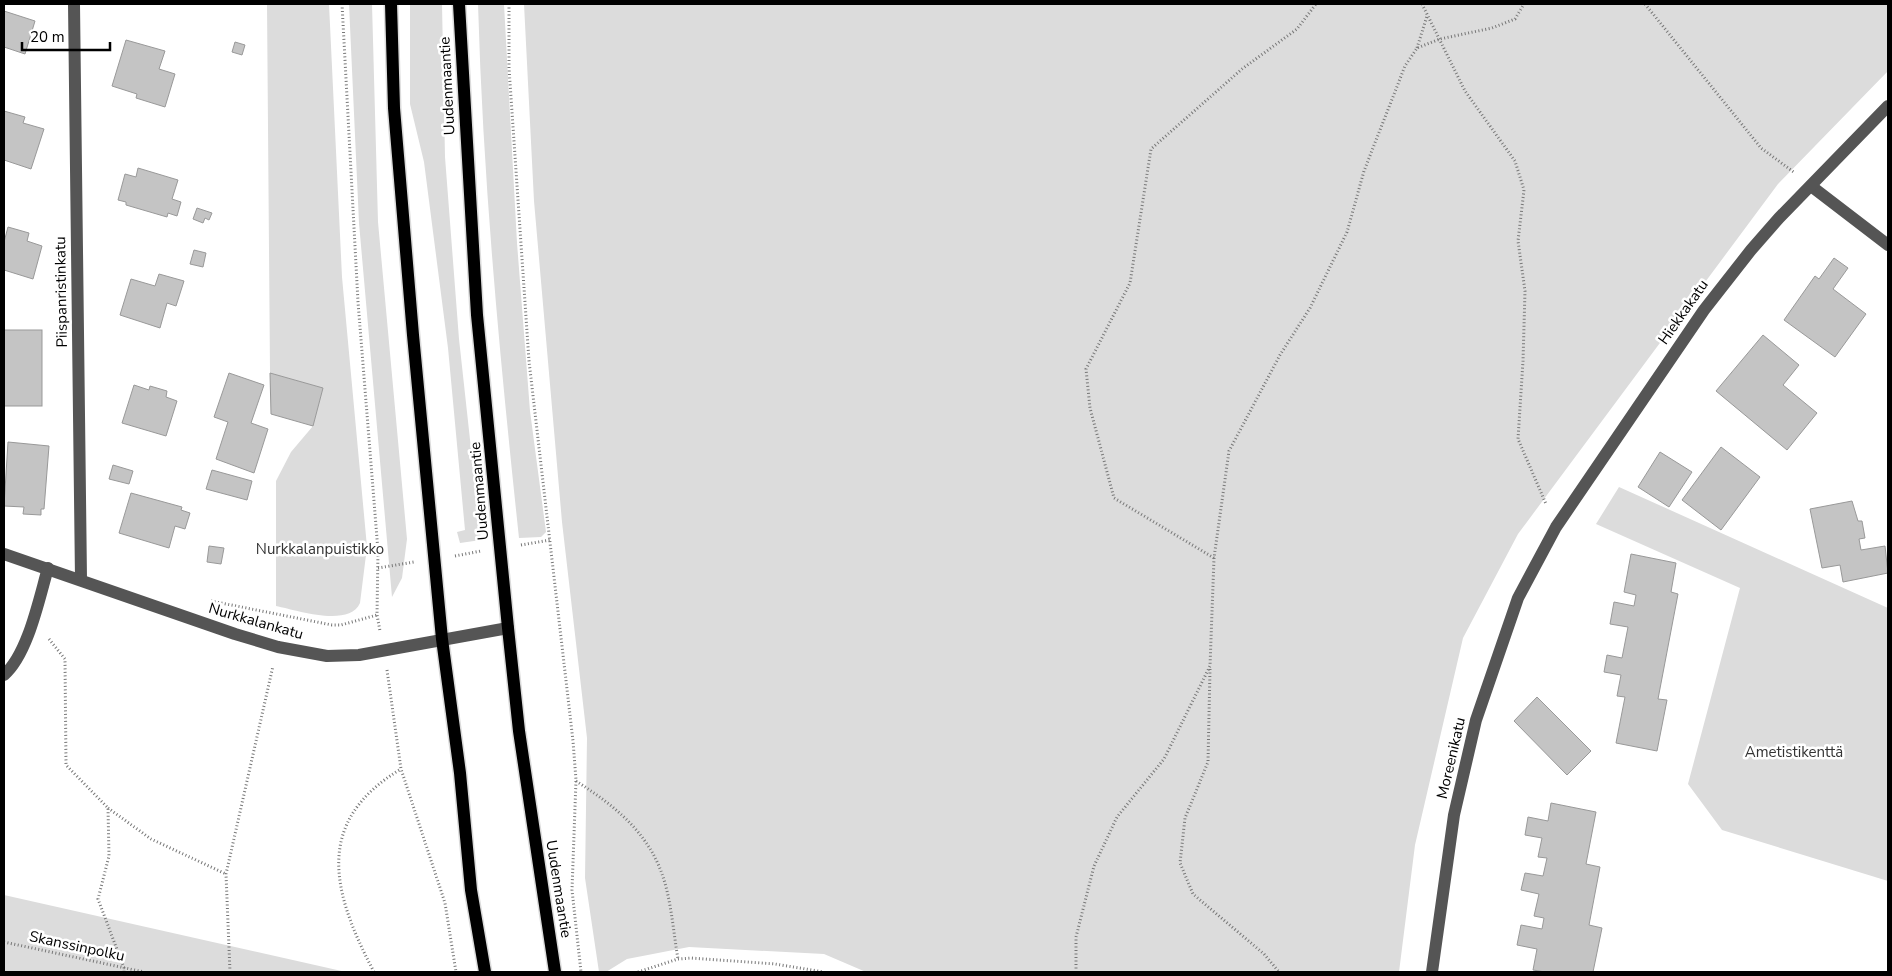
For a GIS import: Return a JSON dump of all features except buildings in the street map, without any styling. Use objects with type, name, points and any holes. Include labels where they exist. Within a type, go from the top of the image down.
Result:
[{"type":"main road","points":[[392,4],[394,108],[413,335],[442,639],[460,773],[471,890],[485,972]]},
{"type":"main road","name":"Uudenmaantie","points":[[459,4],[477,315],[519,731],[550,934],[554,972]]},
{"type":"street","name":"Piispanristinkatu","points":[[74,4],[80,579]]},
{"type":"street","name":"Hiekkakatu","points":[[1537,562],[1556,528],[1704,310],[1751,250],[1888,106]]},
{"type":"street","points":[[1811,186],[1888,245]]},
{"type":"street","name":"Nurkkalankatu","points":[[4,554],[226,631],[278,647],[327,656],[359,655],[508,628]]},
{"type":"street","name":"Moreenikatu","points":[[1432,972],[1454,815],[1476,720],[1518,598],[1537,562]]},
{"type":"street","points":[[4,675],[11,669],[33,619],[48,568]]},
{"type":"path","points":[[342,4],[358,302],[378,552],[376,615],[384,651],[402,769],[445,903],[456,972]]},
{"type":"path","points":[[508,4],[509,68],[529,361],[574,741],[576,780],[572,890],[581,972]]},
{"type":"path","points":[[1214,558],[1114,498],[1090,408],[1086,369],[1130,282],[1151,149],[1242,68],[1297,29],[1316,4]]},
{"type":"path","points":[[1422,4],[1465,91],[1515,161],[1524,190],[1518,241],[1525,290],[1518,439],[1556,528]]},
{"type":"path","points":[[1417,48],[1440,40],[1492,28],[1515,19],[1524,4]]},
{"type":"path","points":[[1646,4],[1761,148],[1811,186]]},
{"type":"path","points":[[1279,972],[1264,954],[1193,894],[1180,863],[1185,818],[1208,762],[1214,558],[1229,451],[1280,355],[1310,308],[1348,232],[1364,171],[1405,66],[1417,48],[1427,15]]},
{"type":"path","points":[[378,568],[550,540]]},
{"type":"path","points":[[204,599],[332,625],[341,625],[376,615]]},
{"type":"path","points":[[33,619],[65,659],[66,765],[108,808],[151,839],[226,874]]},
{"type":"path","points":[[230,972],[226,874],[278,647]]},
{"type":"path","points":[[1076,972],[1076,937],[1094,866],[1117,817],[1164,759],[1210,666]]},
{"type":"path","points":[[374,972],[353,933],[342,894],[338,858],[344,827],[356,807],[379,782],[402,769]]},
{"type":"path","points":[[576,780],[608,801],[632,823],[651,851],[666,886],[678,959]]},
{"type":"path","points":[[108,808],[109,856],[98,899],[124,970]]},
{"type":"path","name":"Skanssinpolku","points":[[4,942],[124,970],[144,972]]},
{"type":"path","points":[[638,972],[678,959],[775,964],[824,972]]},
{"type":"green space","name":"Nurkkalanpuistikko","points":[[267,4],[329,4],[342,277],[367,547],[360,603],[354,610],[345,615],[321,615],[276,606],[276,481],[291,452],[313,426],[323,388],[270,373]]},
{"type":"green space","points":[[349,4],[372,4],[378,222],[407,539],[402,578],[392,597],[359,223]]},
{"type":"green space","points":[[410,4],[442,4],[445,157],[459,339],[481,540],[460,543],[457,532],[465,530],[448,348],[424,162],[410,104]]},
{"type":"green space","points":[[478,4],[504,4],[517,243],[530,411],[546,532],[541,537],[519,538],[493,271],[480,71]]},
{"type":"green space","points":[[524,4],[1888,4],[1888,71],[1778,184],[1518,534],[1463,638],[1415,845],[1399,972],[866,972],[824,954],[689,947],[627,959],[606,972],[599,972],[585,878],[587,738],[562,522],[534,201]]},
{"type":"green space","name":"Ametistikenttä","points":[[1619,487],[1888,608],[1888,881],[1722,830],[1688,784],[1740,588],[1596,524]]},
{"type":"green space","points":[[4,895],[346,972],[4,972]]}]
